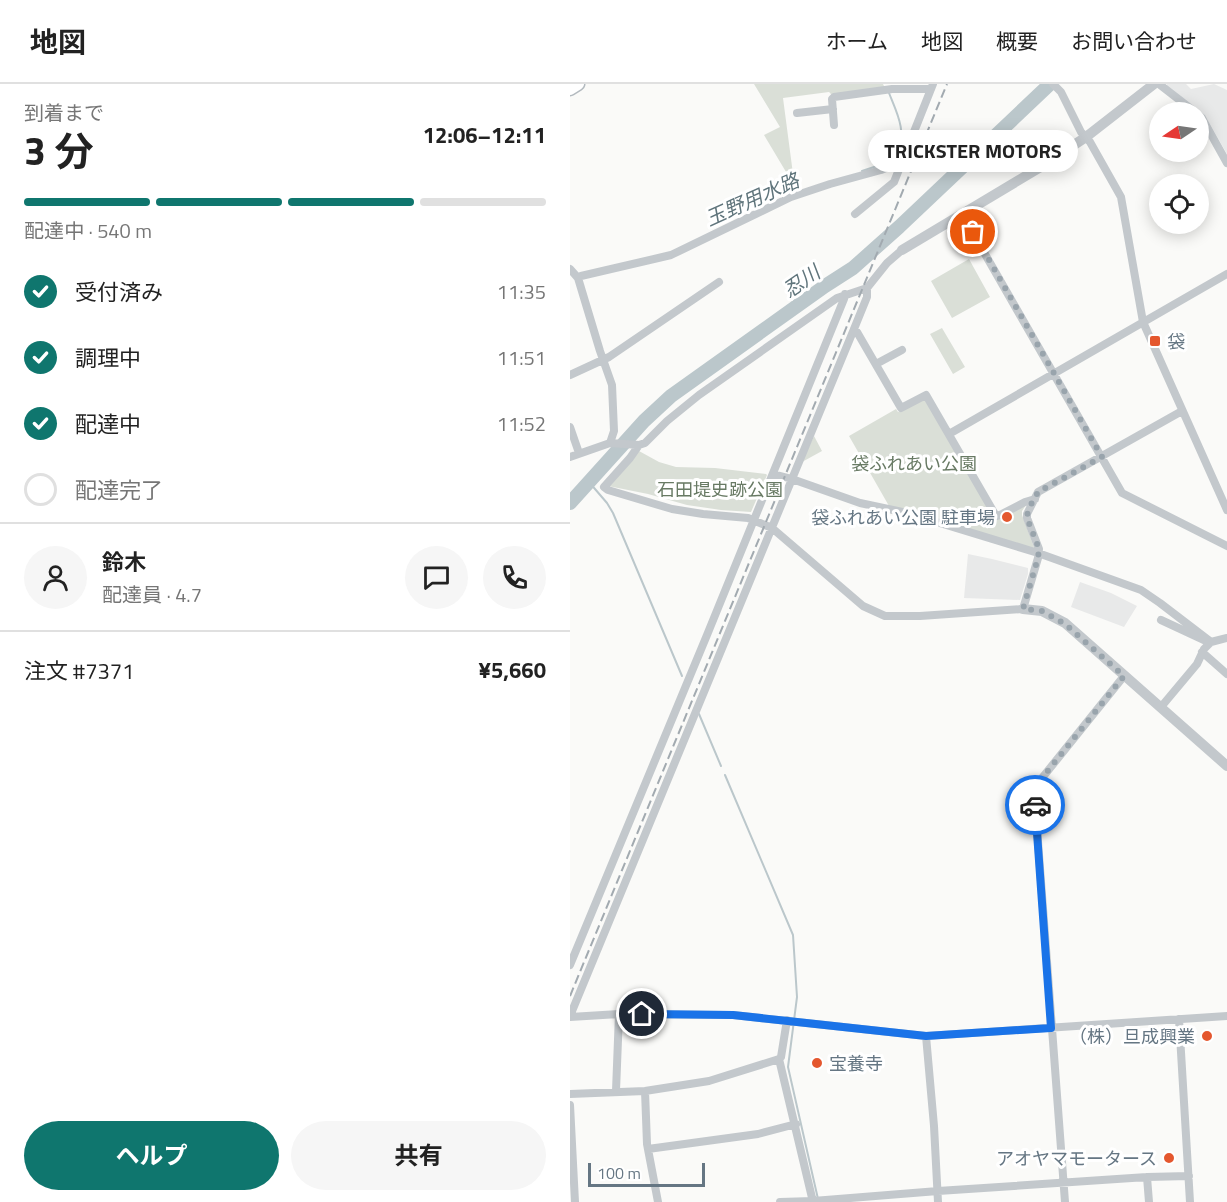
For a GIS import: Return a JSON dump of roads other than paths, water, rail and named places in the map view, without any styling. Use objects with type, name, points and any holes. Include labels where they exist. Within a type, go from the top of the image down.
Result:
[{"type":"main road","points":[[570,89],[578,84]]},
{"type":"street","points":[[1053,84],[1061,92],[1081,132],[1090,142],[1121,197],[1143,322],[1227,510]]},
{"type":"street","points":[[570,427],[574,455],[610,442],[645,443],[667,421],[699,395],[837,298],[867,288],[887,262],[902,250],[1039,168],[1086,137],[1154,84]]},
{"type":"street","points":[[1159,84],[1182,102]]},
{"type":"street","points":[[834,125],[832,99],[834,97],[932,86],[894,182],[855,214]]},
{"type":"street","points":[[797,113],[833,109]]},
{"type":"street","points":[[1209,131],[1227,163]]},
{"type":"street","points":[[578,278],[671,255],[791,196],[881,170],[896,159],[902,160]]},
{"type":"street","points":[[962,214],[1122,494],[1227,546]]},
{"type":"street","points":[[570,269],[578,278],[613,389],[614,431],[610,442]]},
{"type":"street","points":[[949,434],[1227,274]]},
{"type":"street","points":[[570,375],[603,360],[719,282]]},
{"type":"street","points":[[867,288],[867,297],[854,329],[570,1016],[733,1015],[926,1036],[1227,1016]]},
{"type":"street","points":[[570,965],[651,773],[845,294]]},
{"type":"street","points":[[854,329],[901,408],[926,394],[996,516],[1035,499]]},
{"type":"street","points":[[876,364],[902,350]]},
{"type":"street","points":[[1023,609],[1039,549],[1027,518],[1038,492],[1182,411]]},
{"type":"street","points":[[637,444],[630,458],[604,488],[672,508],[754,520],[772,528],[863,606],[885,616],[1023,609],[1042,611],[1065,624],[1227,766]]},
{"type":"street","points":[[773,474],[860,503],[916,515],[1038,553],[1141,591],[1211,643]]},
{"type":"street","points":[[1161,620],[1211,643]]},
{"type":"street","points":[[1161,707],[1197,664],[1202,652],[1211,643],[1227,638]]},
{"type":"street","points":[[1202,652],[1227,674]]},
{"type":"street","points":[[1066,1202],[1034,788],[1124,676]]},
{"type":"street","points":[[616,1091],[619,1014]]},
{"type":"street","points":[[1179,1019],[1190,1202]]},
{"type":"street","points":[[787,1020],[780,1059],[813,1201]]},
{"type":"street","points":[[926,1036],[938,1202]]},
{"type":"street","points":[[570,1094],[645,1091],[709,1081],[780,1059]]},
{"type":"street","points":[[645,1091],[648,1149],[658,1202]]},
{"type":"street","points":[[570,1105],[575,1202]]},
{"type":"street","points":[[648,1149],[758,1134],[796,1124]]},
{"type":"street","points":[[780,1202],[1064,1182],[1188,1176]]},
{"type":"street","points":[[1148,1177],[1149,1202]]},
{"type":"waterway","name":"忍川","points":[[570,503],[644,421],[671,396],[853,268],[1050,84]]},
{"type":"waterway","name":"玉野用水路","points":[[889,93],[901,131],[896,154]]},
{"type":"waterway","name":"玉野用水路","points":[[862,171],[886,163]]},
{"type":"waterway","points":[[589,482],[613,513],[682,676]]},
{"type":"waterway","points":[[699,714],[721,766]]},
{"type":"waterway","points":[[725,775],[793,935],[797,997],[788,1067],[818,1199]]},
{"type":"railway","points":[[570,996],[947,84]]},
{"type":"place","name":"TRICKSTER MOTORS","points":[[973,232]]},
{"type":"place","name":"袋","points":[[1155,341]]},
{"type":"place","name":"袋ふれあい公園 駐車場","points":[[1007,517]]},
{"type":"place","name":"（株）旦成興業","points":[[1207,1036]]},
{"type":"place","name":"宝養寺","points":[[817,1063]]},
{"type":"place","name":"アオヤマモータース","points":[[1169,1158]]},
{"type":"park label","name":"袋ふれあい公園","points":[[914,463]]},
{"type":"park label","name":"石田堤史跡公園","points":[[720,489]]}]
